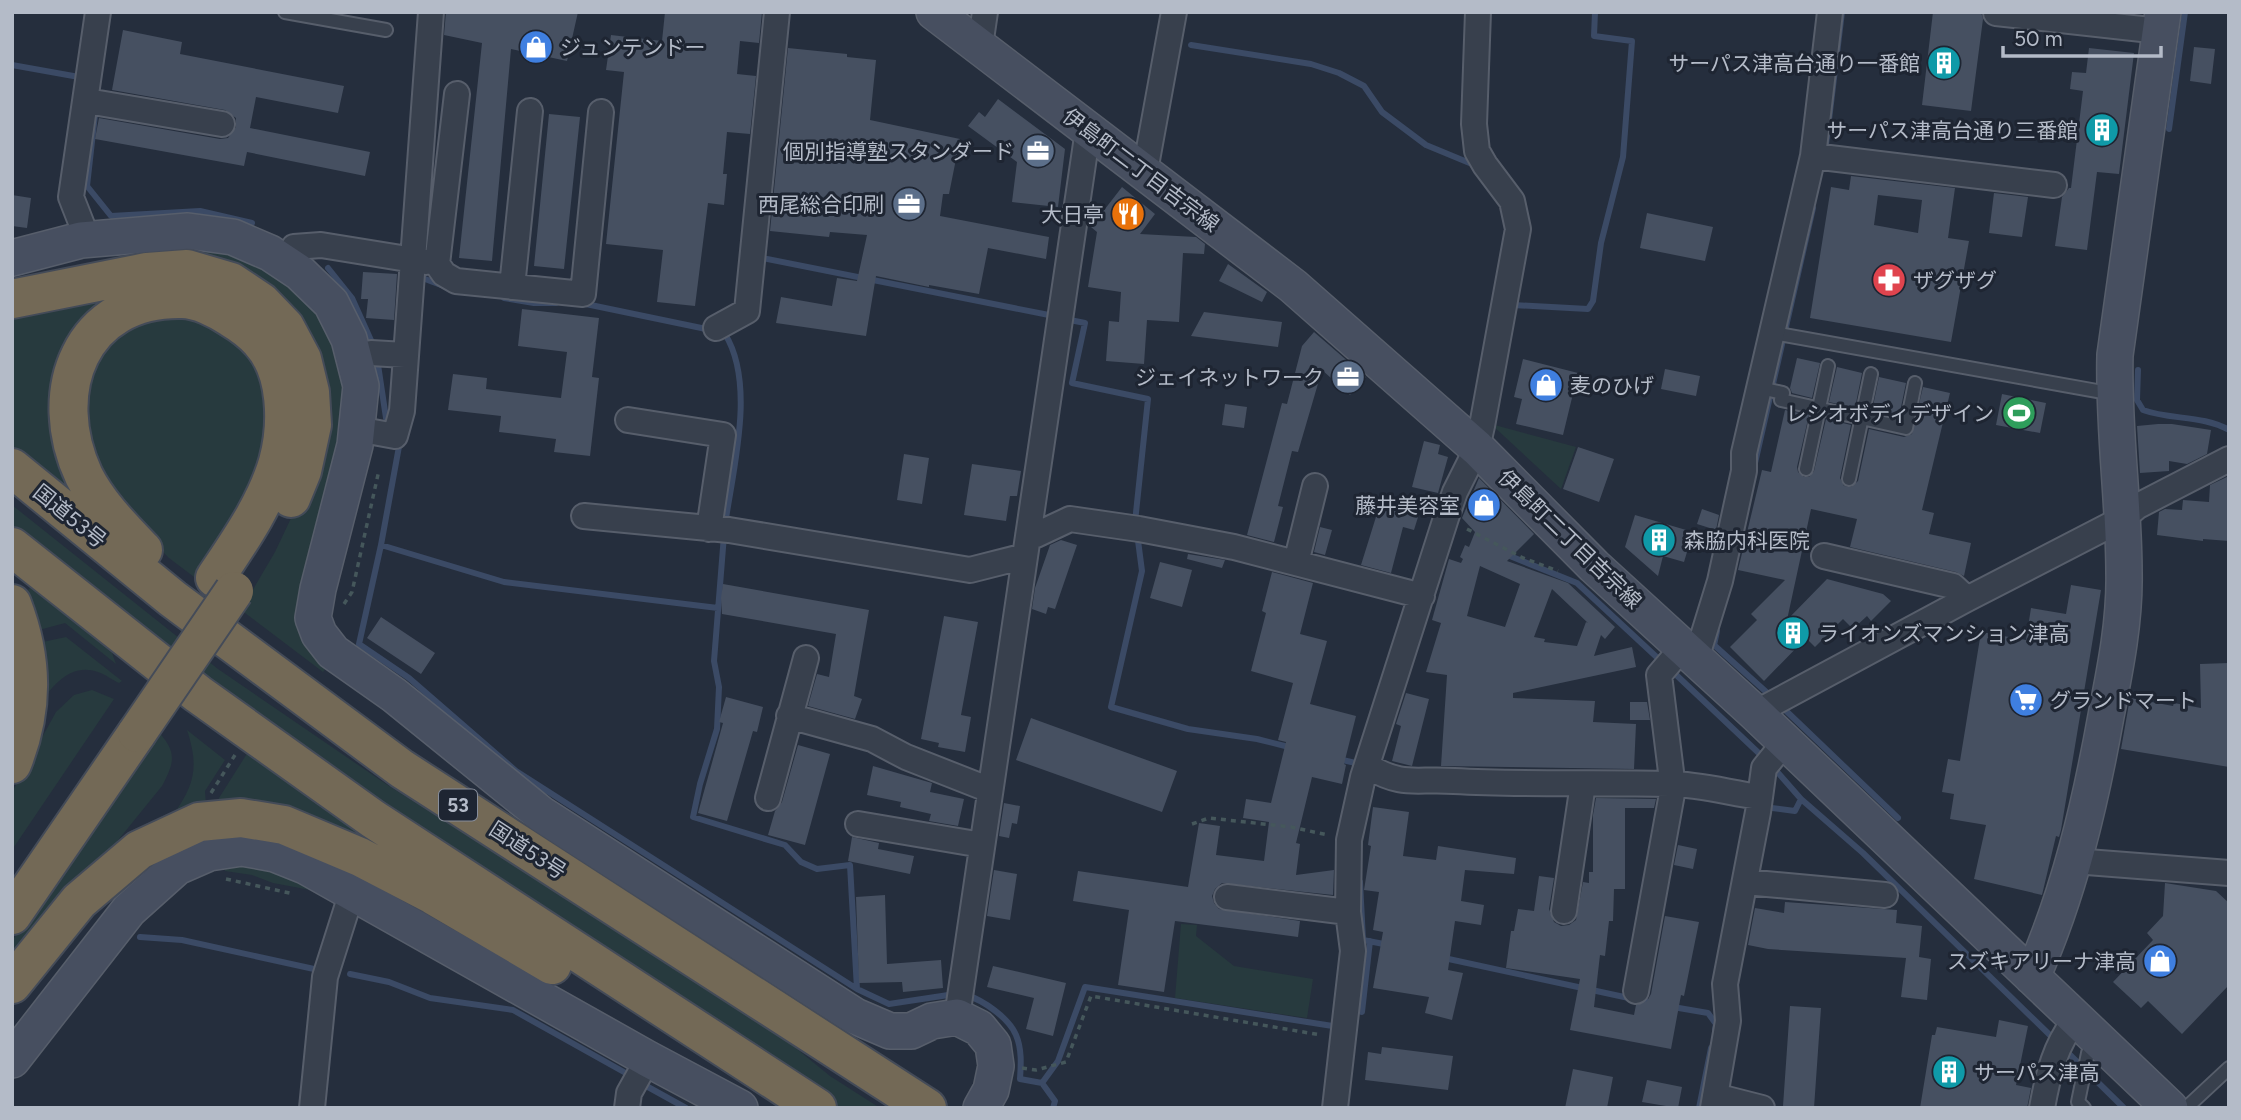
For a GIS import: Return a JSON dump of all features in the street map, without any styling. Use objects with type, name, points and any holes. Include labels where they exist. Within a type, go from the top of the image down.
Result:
[{"type":"highway","points":[[12,299],[147,272],[187,269],[231,282],[261,302],[285,327],[303,359],[310,392],[312,425],[302,471],[286,509],[265,547],[225,585],[129,726],[12,915]]},
{"type":"highway","points":[[173,599],[148,556],[105,510],[84,476],[70,436],[67,411],[68,385],[81,352],[98,330],[118,312],[146,303],[184,298],[219,310],[260,341],[274,361],[282,393],[283,425],[278,461],[225,585]]},
{"type":"highway","name":"国道53号","points":[[12,468],[173,599],[402,769],[927,1108]]},
{"type":"highway","points":[[12,547],[198,694],[373,819],[817,1108]]},
{"type":"highway","points":[[12,604],[26,647],[29,680],[26,720],[12,764]]},
{"type":"highway","points":[[12,880],[129,726]]},
{"type":"highway","points":[[12,984],[79,901],[139,849],[199,822],[241,818],[284,825],[360,857],[433,895],[582,982],[777,1083]]},
{"type":"street","points":[[81,240],[82,225],[71,197],[94,102],[98,12]]},
{"type":"street","points":[[422,262],[431,12]]},
{"type":"street","points":[[716,328],[747,311],[777,12]]},
{"type":"street","name":"伊島町二丁目吉宗線","points":[[934,12],[1293,286],[1477,448],[1594,566],[1687,651],[1769,705],[1774,756],[2032,977],[2076,1040],[2170,1108]]},
{"type":"street","points":[[980,46],[985,12]]},
{"type":"street","points":[[1145,172],[1174,12]]},
{"type":"street","points":[[1335,1108],[1353,951],[1348,912],[1349,840],[1367,766],[1446,518],[1455,492],[1477,448],[1518,229],[1512,201],[1477,151],[1474,124],[1478,12]]},
{"type":"street","points":[[1636,991],[1673,790],[1659,675],[1687,651],[1731,527],[1744,471],[1744,453],[1768,390],[1821,157],[1830,12]]},
{"type":"street","points":[[1996,13],[2161,22],[2116,346],[2114,394],[2124,576],[2117,663],[2099,757],[2074,862],[2050,937],[2032,977]]},
{"type":"street","points":[[357,429],[395,436],[402,411],[405,355],[457,93]]},
{"type":"street","points":[[94,102],[222,124]]},
{"type":"street","points":[[512,287],[530,111]]},
{"type":"street","points":[[285,263],[294,247],[321,245],[422,262],[456,281],[583,294],[601,112]]},
{"type":"street","points":[[992,1102],[996,1066],[993,1045],[959,1002],[1088,130]]},
{"type":"street","points":[[1821,157],[2054,185]]},
{"type":"street","points":[[12,258],[81,240],[188,231],[233,237],[270,253],[300,273],[331,303],[349,339],[369,355],[405,355]]},
{"type":"street","points":[[369,355],[361,386],[355,445],[313,618],[319,634],[333,652],[394,695],[541,814],[855,1016],[890,1031],[911,1031],[932,1021],[959,1002]]},
{"type":"street","points":[[628,420],[723,435],[719,530]]},
{"type":"street","points":[[1769,705],[2122,519],[2138,506],[2229,459]]},
{"type":"street","points":[[1296,563],[1315,486]]},
{"type":"street","points":[[584,516],[719,530],[970,570],[1026,546],[1036,535],[1070,519],[1139,528],[1234,547],[1422,596]]},
{"type":"street","points":[[1824,556],[1953,586],[1967,599]]},
{"type":"street","points":[[768,798],[806,658]]},
{"type":"street","points":[[789,716],[873,739],[906,757],[990,790]]},
{"type":"street","points":[[1762,1108],[1714,1102],[1728,1021],[1725,984],[1759,804],[1774,756]]},
{"type":"street","points":[[1367,766],[1387,778],[1409,782],[1450,780],[1516,785],[1583,784],[1673,790],[1759,804]]},
{"type":"street","points":[[1564,911],[1583,784]]},
{"type":"street","points":[[858,824],[982,845]]},
{"type":"street","points":[[12,1060],[129,910],[177,867],[208,853],[242,848],[275,854],[305,866],[740,1108]]},
{"type":"street","points":[[2074,862],[2229,873]]},
{"type":"street","points":[[1745,882],[1885,895]]},
{"type":"street","points":[[312,1108],[325,978],[352,892]]},
{"type":"street","points":[[1227,897],[1348,912]]},
{"type":"street","points":[[2042,1108],[2050,1067],[2076,1040]]},
{"type":"street","points":[[628,1108],[629,1093],[648,1059]]},
{"type":"lane","points":[[285,12],[386,30]]},
{"type":"lane","points":[[1781,334],[2114,394]]},
{"type":"lane","points":[[1805,470],[1828,366]]},
{"type":"lane","points":[[1849,479],[1871,374]]},
{"type":"lane","points":[[1768,390],[1783,393],[1781,400],[1906,428],[1915,383]]},
{"type":"lane","points":[[2076,1040],[2083,1080],[2078,1102],[2084,1108]]},
{"type":"lane","points":[[2186,1108],[2229,1068]]},
{"type":"path","points":[[1446,518],[1523,558],[1580,578],[1594,566]]},
{"type":"path","points":[[209,795],[237,753]]},
{"type":"path","points":[[1192,824],[1209,818],[1291,827],[1349,840]]},
{"type":"path","points":[[219,878],[305,896]]},
{"type":"path","points":[[1026,1069],[1036,1070],[1066,1062],[1091,996],[1344,1038]]},
{"type":"green space","points":[[140,244],[233,252],[267,266],[324,315],[350,388],[333,492],[330,663],[323,672],[241,610],[275,552],[312,474],[320,411],[143,257]]},
{"type":"green space","points":[[150,281],[64,348],[51,385],[51,427],[81,499],[51,479],[12,445],[12,304]]},
{"type":"green space","points":[[180,316],[211,324],[245,347],[262,374],[269,411],[264,457],[236,522],[198,580],[169,558],[116,504],[97,472],[84,395],[98,358],[125,329],[152,318]]},
{"type":"green space","points":[[1491,424],[1576,447],[1561,489]]},
{"type":"green space","points":[[12,505],[218,669],[386,784],[765,1023],[830,1076],[880,1108],[838,1108],[374,804],[12,533]]},
{"type":"green space","points":[[34,584],[112,653],[116,664],[65,623],[39,630],[24,594]]},
{"type":"green space","points":[[66,637],[122,681],[119,683],[98,672],[80,670],[58,682],[41,702],[38,643]]},
{"type":"green space","points":[[92,690],[114,699],[12,850],[12,792],[56,712],[74,695]]},
{"type":"green space","points":[[157,730],[168,744],[172,756],[170,769],[162,786],[12,971],[12,941]]},
{"type":"green space","points":[[187,730],[225,760],[205,791],[206,806],[173,815],[186,794],[193,775],[193,754]]},
{"type":"green space","points":[[248,752],[409,863],[219,804],[219,798]]},
{"type":"green space","points":[[223,862],[272,867],[321,892],[225,871]]},
{"type":"green space","points":[[1181,924],[1197,925],[1196,936],[1234,966],[1313,979],[1307,1018],[1175,998]]},
{"type":"building","points":[[446,12],[578,12],[567,61],[511,49],[492,261],[459,258],[482,43],[444,35]]},
{"type":"building","points":[[665,12],[762,12],[759,43],[740,41],[737,74],[756,76],[750,134],[727,132],[723,174],[727,174],[724,205],[708,203],[695,306],[657,302],[663,250],[606,244],[624,72],[606,70],[611,35],[662,41]]},
{"type":"building","name":"サーパス津高台通り一番館","points":[[1933,12],[1981,12],[1983,19],[1971,111],[1922,105]]},
{"type":"building","points":[[123,30],[182,42],[180,54],[344,86],[338,113],[256,97],[250,128],[370,152],[365,176],[247,152],[244,166],[95,139],[99,118],[220,139],[228,138],[236,127],[236,118],[225,110],[112,90]]},
{"type":"building","points":[[2194,47],[2215,49],[2211,84],[2190,81]]},
{"type":"building","points":[[788,48],[876,60],[870,120],[960,139],[949,194],[943,194],[940,216],[1049,237],[1046,259],[988,248],[979,294],[876,276],[866,336],[776,323],[781,297],[832,306],[837,278],[857,281],[867,235],[830,232],[829,237],[770,231]]},
{"type":"building","name":"サーパス津高台通り三番館","points":[[2089,48],[2134,53],[2119,174],[2097,172],[2087,250],[2055,246],[2062,197],[2071,188],[2083,91],[2070,89],[2072,72],[2086,73]]},
{"type":"building","points":[[998,99],[1065,149],[1058,207],[1012,202],[1017,162],[968,126],[979,112],[985,117]]},
{"type":"building","points":[[549,114],[580,117],[564,269],[534,266]]},
{"type":"building","name":"ザグザグ","points":[[1851,176],[1955,188],[1948,238],[1969,241],[1951,342],[1810,318],[1831,187],[1849,190]],"holes":[[[1878,195],[1922,200],[1918,233],[1874,225]]]},
{"type":"building","points":[[1122,187],[1155,214],[1140,234],[1196,237],[1205,244],[1204,254],[1183,253],[1179,322],[1147,320],[1144,364],[1106,361],[1109,321],[1119,322],[1121,292],[1088,287],[1097,232],[1091,227]]},
{"type":"building","points":[[1994,193],[2028,197],[2022,237],[1989,233]]},
{"type":"building","points":[[12,195],[31,198],[27,228],[12,226]]},
{"type":"building","points":[[1647,213],[1713,227],[1705,261],[1640,248]]},
{"type":"building","points":[[1228,264],[1267,292],[1262,302],[1219,281]]},
{"type":"building","points":[[363,272],[397,274],[394,320],[366,318],[368,299],[361,299]]},
{"type":"building","points":[[522,309],[599,318],[592,377],[599,378],[590,456],[554,452],[556,439],[499,432],[501,416],[448,410],[453,374],[487,378],[486,389],[561,398],[567,352],[518,346]]},
{"type":"building","points":[[1204,312],[1282,322],[1278,347],[1191,336]]},
{"type":"building","points":[[1314,332],[1366,377],[1350,395],[1322,370],[1298,452],[1292,451],[1278,506],[1283,507],[1274,542],[1247,535],[1282,403],[1287,404],[1302,346]]},
{"type":"building","points":[[1797,358],[1820,363],[1812,398],[1792,393],[1790,388]]},
{"type":"building","name":"麦のひげ","points":[[1523,359],[1578,373],[1563,435],[1516,424],[1522,399],[1514,397]]},
{"type":"building","points":[[1837,367],[1862,373],[1855,408],[1829,402]]},
{"type":"building","points":[[1665,369],[1700,376],[1696,396],[1661,389]]},
{"type":"building","points":[[1879,377],[1906,383],[1899,417],[1872,411]]},
{"type":"building","points":[[1923,387],[1950,393],[1922,510],[1934,513],[1929,534],[1971,543],[1964,576],[1850,547],[1857,519],[1811,509],[1787,620],[1827,579],[1883,594],[1891,601],[1871,621],[1867,616],[1853,629],[1843,619],[1815,647],[1806,638],[1764,681],[1730,647],[1757,620],[1751,614],[1785,580],[1738,570],[1762,470],[1771,472],[1785,410],[1809,415],[1797,467],[1804,477],[1809,477],[1814,471],[1826,419],[1851,425],[1840,478],[1844,486],[1851,487],[1858,481],[1869,429],[1904,437],[1912,434]]},
{"type":"building","points":[[2002,394],[2046,403],[2040,433],[1996,425]]},
{"type":"building","points":[[1225,404],[1247,407],[1244,428],[1222,425]]},
{"type":"building","points":[[2158,424],[2211,430],[2207,454],[2187,464],[2169,461],[2169,471],[2140,473],[2137,426]]},
{"type":"building","points":[[1424,441],[1440,445],[1438,454],[1448,457],[1438,493],[1412,487]]},
{"type":"building","points":[[1578,447],[1614,459],[1599,502],[1563,489]]},
{"type":"building","points":[[904,454],[929,458],[922,504],[897,500]]},
{"type":"building","points":[[972,464],[1021,471],[1017,496],[1010,496],[1006,521],[964,515]]},
{"type":"building","points":[[2229,476],[2229,541],[2203,541],[2157,535],[2159,512],[2165,509],[2182,510],[2183,500],[2209,502],[2210,485]]},
{"type":"building","points":[[1479,478],[1534,534],[1507,561],[1568,583],[1615,627],[1605,639],[1601,635],[1594,656],[1632,647],[1636,667],[1513,693],[1513,698],[1595,701],[1593,722],[1636,724],[1634,769],[1441,766],[1447,675],[1426,672],[1441,623],[1432,620],[1449,559],[1461,563],[1463,559],[1460,557],[1465,545],[1469,547],[1475,532],[1462,518]],"holes":[[[1480,566],[1520,584],[1505,627],[1467,616]],[[1552,589],[1588,623],[1586,622],[1577,646],[1544,642],[1545,639],[1534,637]]]},
{"type":"building","points":[[1380,504],[1419,514],[1414,530],[1403,527],[1391,573],[1361,565]]},
{"type":"building","points":[[1702,509],[1719,515],[1716,530],[1697,524]]},
{"type":"building","name":"森脇内科医院","points":[[1635,515],[1693,532],[1684,562],[1663,556],[1658,576],[1625,547]]},
{"type":"building","points":[[1320,527],[1332,530],[1325,555],[1314,552]]},
{"type":"building","points":[[1061,540],[1077,545],[1055,609],[1048,607],[1046,614],[1032,609],[1035,588],[1050,545]]},
{"type":"building","points":[[1188,554],[1225,560],[1222,568],[1187,559]]},
{"type":"building","points":[[1160,562],[1192,570],[1182,607],[1150,598]]},
{"type":"building","points":[[1272,572],[1313,583],[1300,634],[1327,641],[1310,704],[1356,716],[1342,784],[1312,777],[1296,843],[1300,844],[1296,875],[1334,870],[1333,895],[1222,883],[1212,896],[1219,909],[1300,921],[1298,937],[1175,921],[1164,992],[1118,985],[1129,910],[1073,901],[1078,871],[1188,887],[1199,823],[1220,826],[1216,855],[1264,861],[1269,822],[1243,818],[1246,799],[1271,803],[1286,742],[1278,740],[1293,683],[1251,671],[1266,613],[1262,611]]},
{"type":"building","points":[[723,584],[869,610],[854,696],[862,699],[855,719],[808,706],[817,674],[829,677],[836,634],[722,614]]},
{"type":"building","name":"グランドマート","points":[[2071,585],[2101,590],[2061,830],[2059,837],[2056,836],[2042,895],[1974,879],[1986,825],[1950,819],[1954,794],[1942,792],[1948,759],[1960,761],[1981,632],[2026,640],[2031,608],[2066,614]]},
{"type":"building","points":[[944,616],[978,622],[961,715],[971,717],[965,752],[938,747],[939,743],[921,739]]},
{"type":"building","points":[[381,617],[435,653],[421,674],[367,638]]},
{"type":"building","points":[[2229,663],[2229,767],[2121,749],[2130,698],[2201,708],[2200,664]]},
{"type":"building","points":[[1406,693],[1429,699],[1412,766],[1392,761],[1401,726],[1396,724]]},
{"type":"building","points":[[726,697],[763,707],[757,732],[753,731],[727,821],[698,813],[723,723],[719,722]]},
{"type":"building","points":[[1630,702],[1647,702],[1650,720],[1630,720]]},
{"type":"building","points":[[1031,718],[1177,771],[1162,812],[1016,760]]},
{"type":"building","points":[[798,745],[830,754],[805,845],[768,835],[775,811],[782,802]]},
{"type":"building","points":[[873,766],[932,783],[930,792],[964,799],[958,826],[929,821],[931,814],[900,807],[901,802],[867,795]]},
{"type":"building","points":[[1596,798],[1656,799],[1654,808],[1625,808],[1625,889],[1614,889],[1613,921],[1609,921],[1605,956],[1600,955],[1594,1007],[1634,1015],[1636,1005],[1647,1001],[1651,994],[1665,916],[1699,922],[1671,1049],[1570,1030],[1580,979],[1506,968],[1511,931],[1514,931],[1518,909],[1534,911],[1539,876],[1554,878],[1549,909],[1554,922],[1561,926],[1576,920],[1583,882],[1589,883],[1589,872],[1593,872],[1593,815]]},
{"type":"building","points":[[1004,803],[1020,806],[1017,824],[1012,823],[1009,838],[999,836]]},
{"type":"building","points":[[1373,807],[1409,812],[1403,856],[1436,860],[1438,846],[1516,858],[1514,874],[1465,870],[1461,901],[1484,905],[1481,925],[1455,921],[1448,970],[1463,973],[1452,1020],[1425,1013],[1429,997],[1373,988],[1383,932],[1373,930],[1379,892],[1364,890],[1371,846],[1368,845]]},
{"type":"building","points":[[852,837],[879,843],[878,849],[914,856],[910,874],[848,861]]},
{"type":"building","points":[[1678,845],[1697,849],[1693,869],[1674,865]]},
{"type":"building","points":[[994,870],[1017,874],[1010,920],[987,916]]},
{"type":"building","points":[[2165,883],[2216,891],[2229,903],[2229,985],[2182,1034],[2148,1001],[2141,1008],[2113,982],[2153,940],[2147,933],[2163,916]]},
{"type":"building","points":[[885,895],[887,964],[941,960],[943,988],[903,992],[902,982],[859,983],[856,897]]},
{"type":"building","points":[[1785,902],[1897,910],[1896,923],[1922,926],[1919,957],[1931,959],[1927,1000],[1901,997],[1906,958],[1768,949],[1748,945],[1755,908],[1784,913]]},
{"type":"building","points":[[993,966],[1066,983],[1053,1036],[1026,1029],[1034,998],[987,987]]},
{"type":"building","points":[[1790,1006],[1821,1008],[1814,1108],[1783,1106]]},
{"type":"building","points":[[1999,1020],[2028,1026],[2016,1085],[2031,1088],[2027,1108],[1920,1108],[1932,1035],[1935,1035],[1937,1027],[1996,1037]]},
{"type":"building","points":[[1382,1047],[1453,1056],[1448,1090],[1365,1080],[1368,1052],[1381,1054]]},
{"type":"building","points":[[1573,1069],[1613,1077],[1607,1108],[1565,1108]]},
{"type":"building","points":[[1647,1080],[1682,1087],[1678,1108],[1642,1102]]},
{"type":"waterway","points":[[1513,305],[1588,309],[1593,301],[1601,243],[1623,157],[1632,41],[1594,36],[1595,12]]},
{"type":"waterway","points":[[1825,153],[1842,12]]},
{"type":"waterway","points":[[2169,129],[2185,12]]},
{"type":"waterway","points":[[1191,45],[1311,64],[1339,73],[1364,86],[1382,112],[1426,145],[1472,164],[1475,168]]},
{"type":"waterway","points":[[12,65],[79,77]]},
{"type":"waterway","points":[[96,106],[87,186],[111,216],[200,211],[252,223]]},
{"type":"waterway","points":[[1755,463],[1813,208]]},
{"type":"waterway","points":[[763,255],[762,258],[1054,316]]},
{"type":"waterway","points":[[328,268],[352,298],[374,347]]},
{"type":"waterway","points":[[417,276],[449,288]]},
{"type":"waterway","points":[[504,298],[534,303],[556,303]]},
{"type":"waterway","points":[[581,303],[711,330]]},
{"type":"waterway","points":[[1065,319],[1085,323],[1072,383],[1148,399],[1135,522]]},
{"type":"waterway","points":[[721,333],[725,334],[734,354],[741,402],[737,453],[725,525]]},
{"type":"waterway","points":[[377,358],[386,418]]},
{"type":"waterway","points":[[2138,370],[2137,400],[2143,410],[2208,422],[2229,430]]},
{"type":"waterway","points":[[400,441],[381,545],[504,582],[718,608]]},
{"type":"waterway","points":[[1137,533],[1142,571],[1111,707],[1188,729],[1257,739],[1293,748]]},
{"type":"waterway","points":[[724,535],[714,661],[719,687],[717,729],[693,817],[785,845],[801,862],[817,869],[850,865],[857,989],[889,1004],[955,994]]},
{"type":"waterway","points":[[381,545],[359,644],[409,678],[516,771],[857,989]]},
{"type":"waterway","points":[[1505,554],[1577,583],[1663,663]]},
{"type":"waterway","points":[[1717,631],[1714,645],[1773,698]]},
{"type":"waterway","points":[[1671,670],[1765,759]]},
{"type":"waterway","points":[[1781,706],[1898,818]]},
{"type":"waterway","points":[[1338,759],[1360,764]]},
{"type":"waterway","points":[[1773,767],[1801,799],[1863,853],[2056,1041]]},
{"type":"waterway","points":[[1764,807],[1795,811],[1801,799]]},
{"type":"waterway","points":[[1360,882],[1363,940],[1389,945]]},
{"type":"waterway","points":[[140,937],[182,940],[314,969]]},
{"type":"waterway","points":[[1362,1012],[1370,941]]},
{"type":"waterway","points":[[1444,958],[1652,1003]]},
{"type":"waterway","points":[[350,974],[389,982],[430,998],[513,1010],[631,1076]]},
{"type":"waterway","points":[[1042,1083],[1058,1061],[1085,987],[1339,1027]]},
{"type":"waterway","points":[[966,995],[995,1010],[1008,1022],[1018,1040],[1020,1079],[1042,1083],[1055,1101],[1053,1108]]},
{"type":"waterway","points":[[1673,1007],[1708,1013],[1716,1024],[1715,1030]]},
{"type":"waterway","points":[[1699,1108],[1711,1048]]},
{"type":"waterway","points":[[2064,1049],[2124,1108]]},
{"type":"waterway","points":[[648,1087],[686,1108]]},
{"type":"place","name":"ジュンテンドー","points":[[536,47]]},
{"type":"place","name":"サーパス津高台通り一番館","points":[[1944,63]]},
{"type":"place","name":"サーパス津高台通り三番館","points":[[2102,130]]},
{"type":"place","name":"個別指導塾スタンダード","points":[[1038,151]]},
{"type":"place","name":"西尾総合印刷","points":[[909,204]]},
{"type":"place","name":"大日亭","points":[[1128,214]]},
{"type":"place","name":"ザグザグ","points":[[1889,280]]},
{"type":"place","name":"ジェイネットワーク","points":[[1348,377]]},
{"type":"place","name":"麦のひげ","points":[[1546,385]]},
{"type":"place","name":"レシオボディデザイン","points":[[2019,413]]},
{"type":"place","name":"藤井美容室","points":[[1484,505]]},
{"type":"place","name":"森脇内科医院","points":[[1659,540]]},
{"type":"place","name":"ライオンズマンション津高","points":[[1793,633]]},
{"type":"place","name":"グランドマート","points":[[2026,700]]},
{"type":"place","name":"スズキアリーナ津高","points":[[2160,961]]},
{"type":"place","name":"サーパス津高","points":[[1949,1072]]}]
